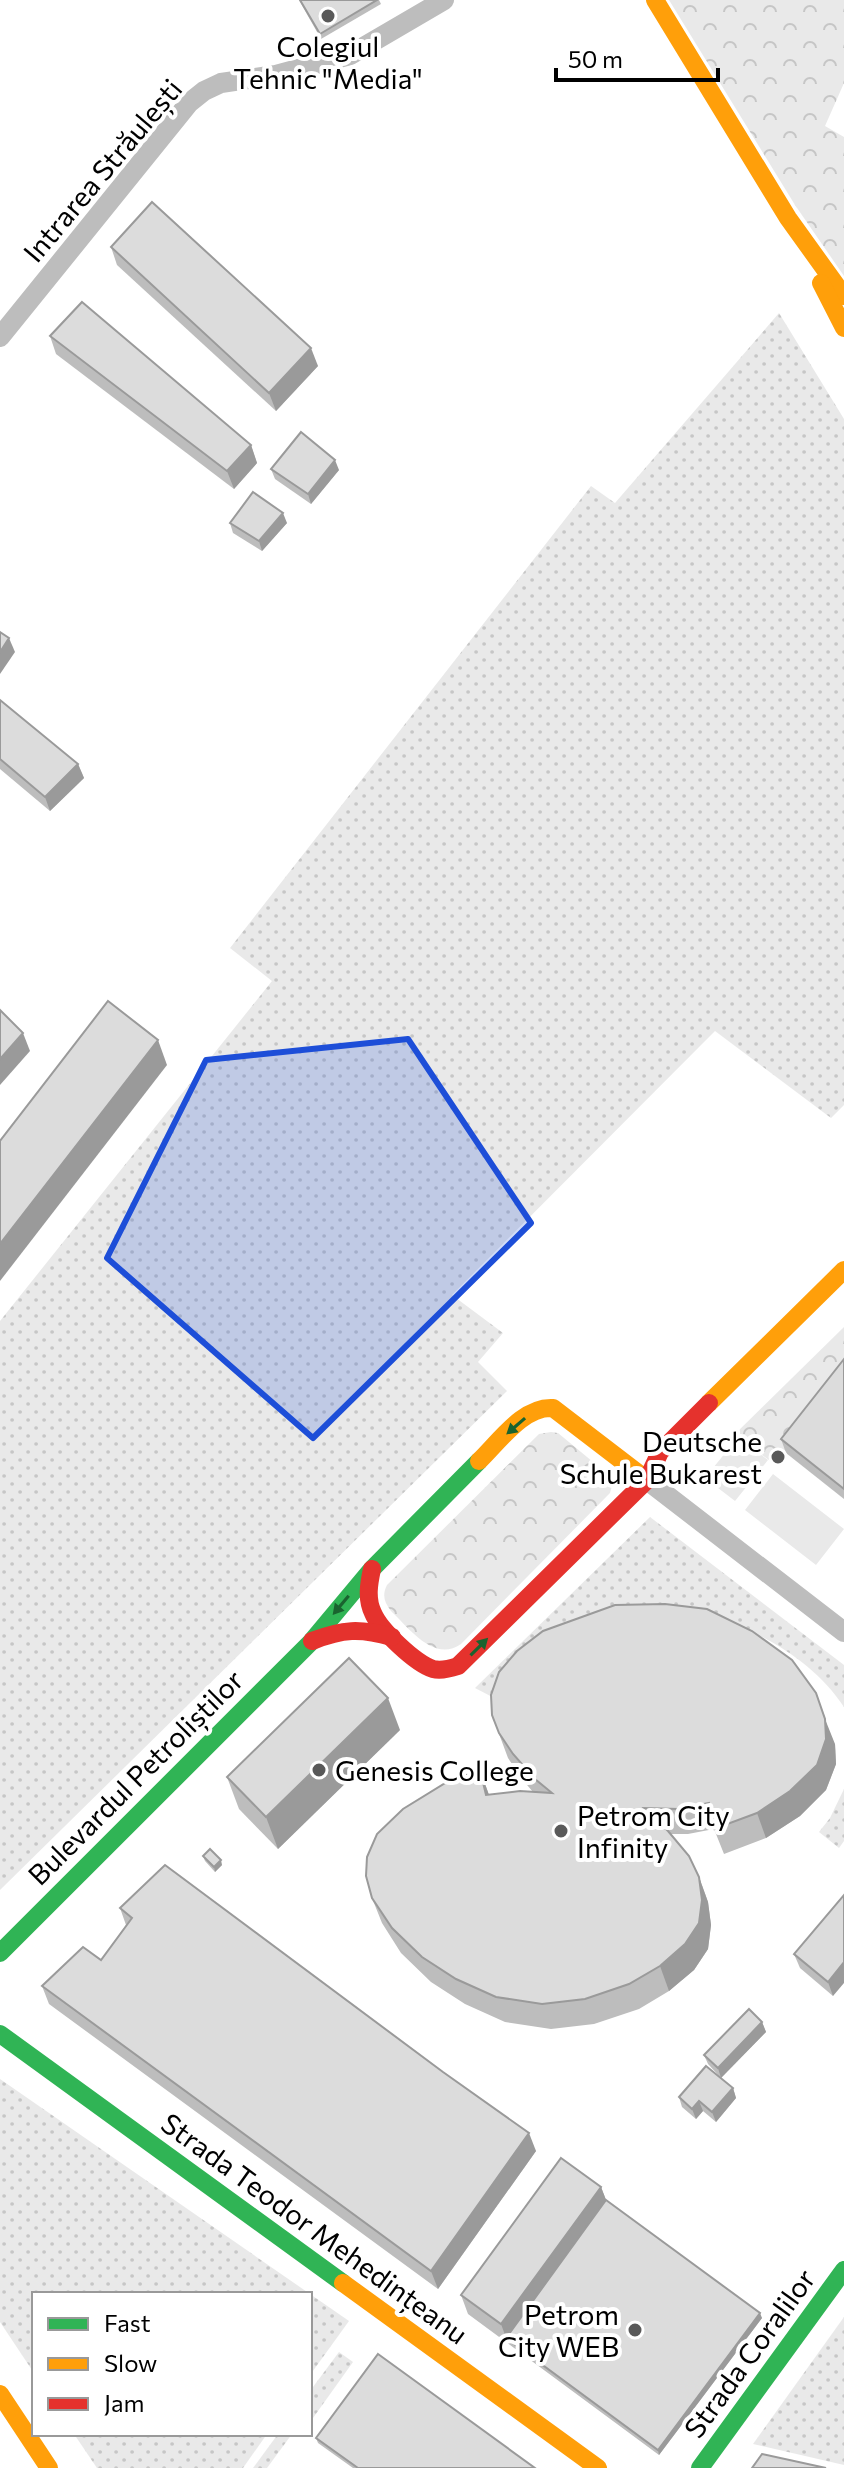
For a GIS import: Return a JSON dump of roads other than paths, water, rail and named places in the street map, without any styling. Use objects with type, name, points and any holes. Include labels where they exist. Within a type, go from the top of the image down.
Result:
[{"type":"street","name":"Intrarea Străulești","points":[[0,337],[189,103],[204,91],[221,83],[276,75],[350,55],[444,0]]},
{"type":"street","points":[[655,0],[788,218],[844,296]]},
{"type":"street","points":[[788,218],[844,328]]},
{"type":"street","name":"Bulevardul Petroliștilor","points":[[372,1569],[368,1593],[372,1612],[392,1637],[431,1668],[452,1669],[461,1664],[647,1480],[660,1452],[844,1270]]},
{"type":"street","name":"Bulevardul Petroliștilor","points":[[0,1953],[311,1642],[372,1569],[515,1425],[533,1411],[544,1406],[553,1408],[647,1480]]},
{"type":"street","points":[[647,1480],[844,1632]]},
{"type":"street","name":"Bulevardul Petroliștilor","points":[[311,1642],[332,1633],[358,1628],[392,1637]]},
{"type":"street","name":"Strada Teodor Mehedințeanu","points":[[0,2034],[598,2468]]},
{"type":"street","name":"Strada Coralilor","points":[[700,2468],[844,2270]]},
{"type":"street","points":[[0,2394],[49,2468]]},
{"type":"place","name":"Colegiul Tehnic \"Media\"","points":[[328,16]]},
{"type":"place","name":"Deutsche Schule Bukarest","points":[[778,1457]]},
{"type":"place","name":"Genesis College","points":[[319,1770]]},
{"type":"place","name":"Petrom City Infinity","points":[[561,1831]]},
{"type":"place","name":"Petrom City WEB","points":[[635,2330]]}]
